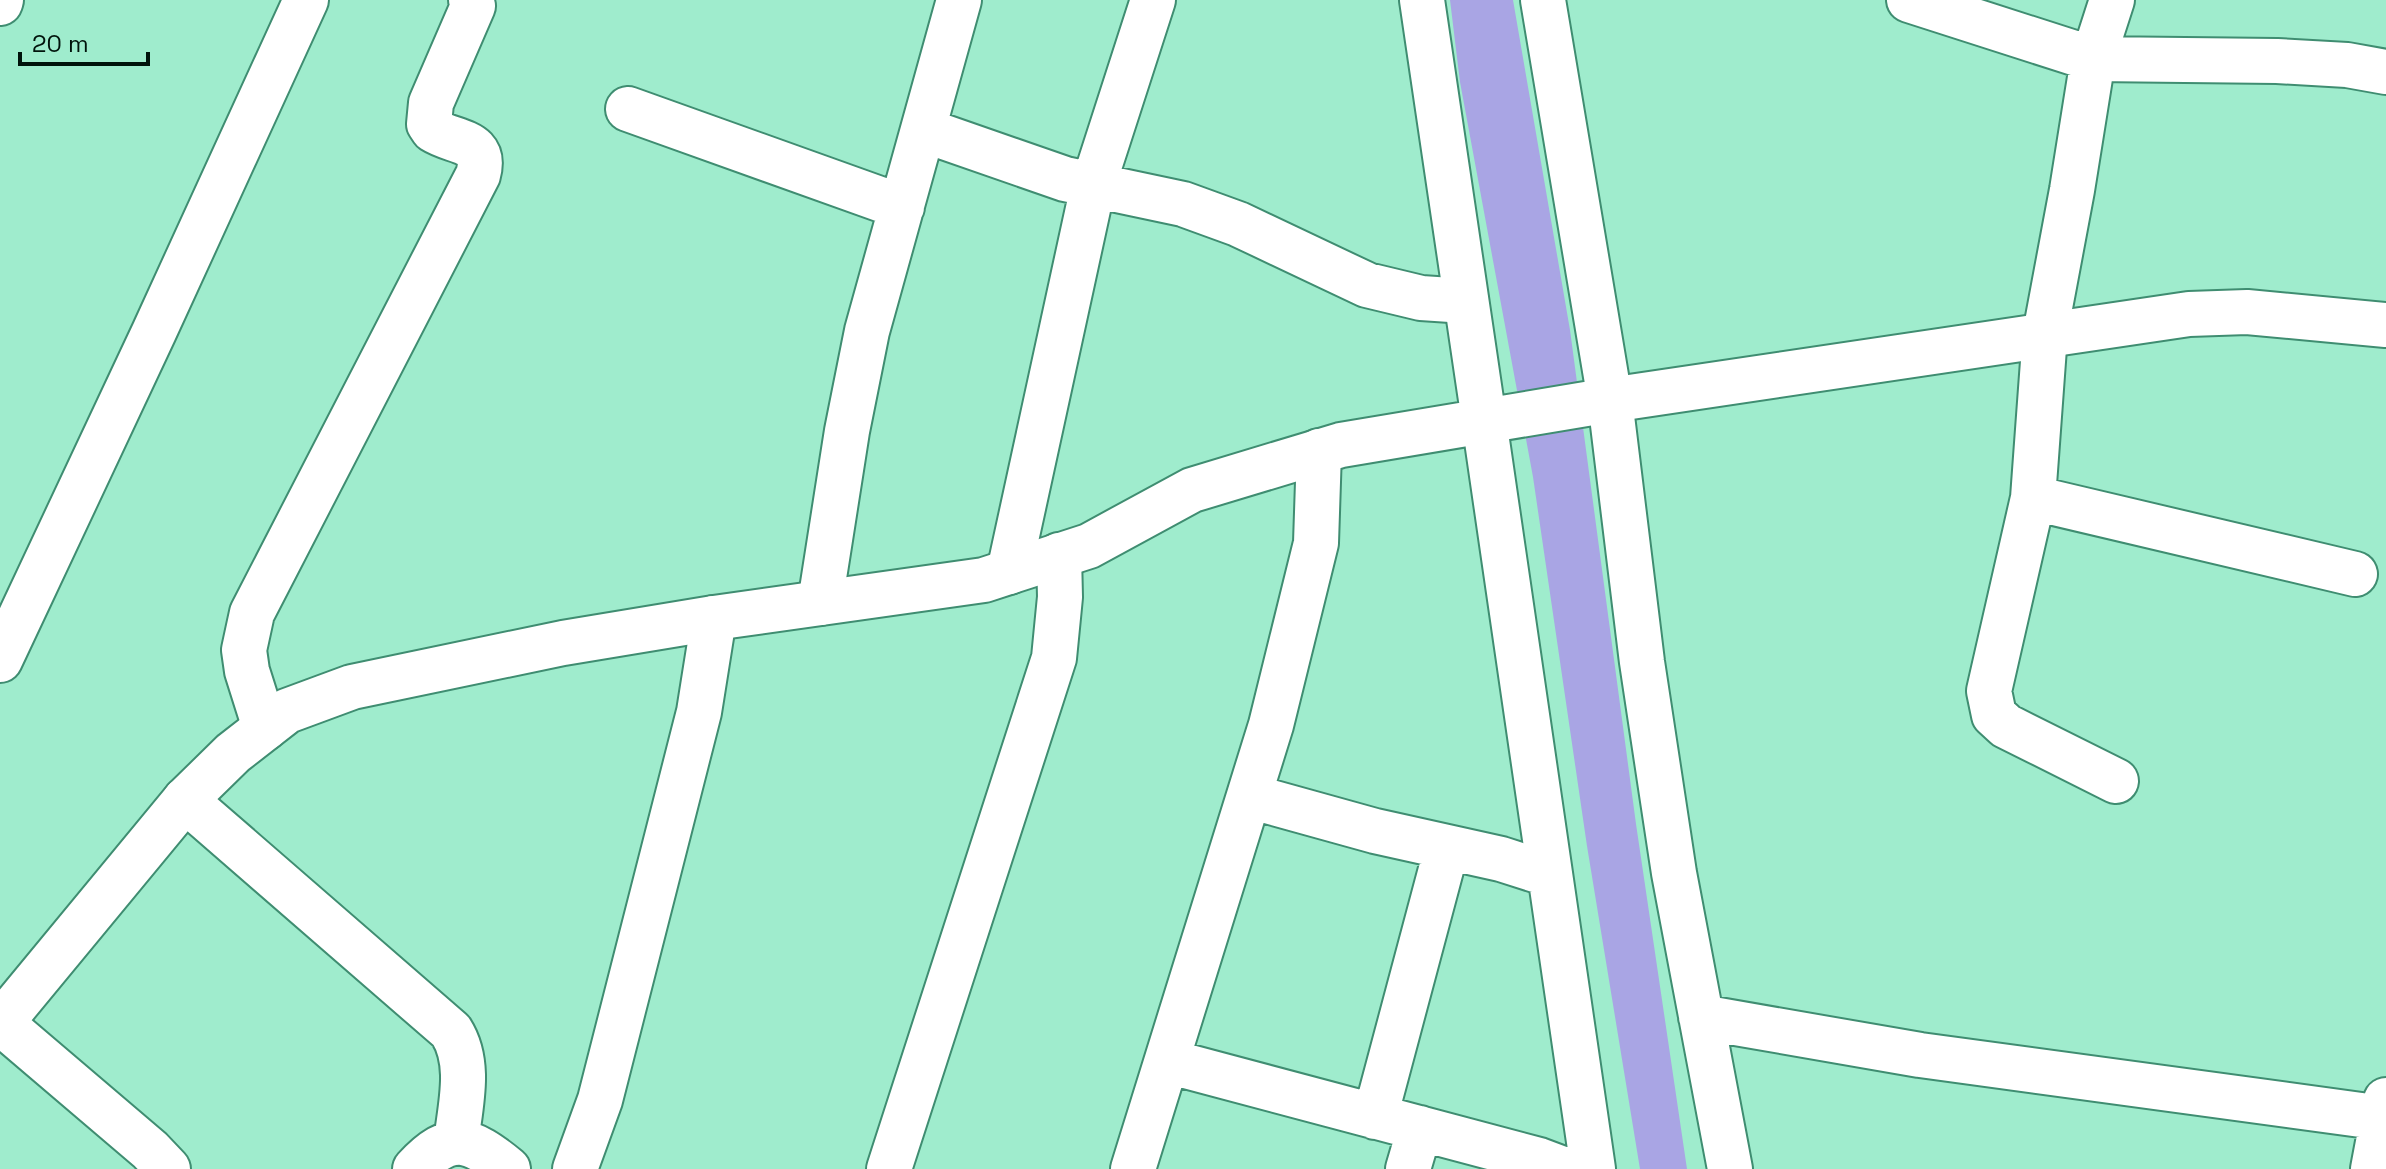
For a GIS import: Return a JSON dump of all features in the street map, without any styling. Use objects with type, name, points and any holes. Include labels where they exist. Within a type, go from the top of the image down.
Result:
[{"type":"street","points":[[0,660],[306,0]]},
{"type":"street","points":[[265,728],[247,671],[244,650],[252,613],[481,165],[473,148],[433,130],[428,115],[473,6],[471,0]]},
{"type":"street","points":[[1009,572],[1093,186],[1153,0]]},
{"type":"street","points":[[1422,0],[1466,301],[1494,420],[1548,874],[1593,1169]]},
{"type":"street","points":[[1543,0],[1598,402],[1674,873],[1730,1169]]},
{"type":"street","points":[[1909,0],[2093,59],[2277,61],[2347,65],[2386,72]]},
{"type":"street","points":[[2112,0],[2093,59],[2045,334],[2033,498],[1991,674],[1990,703],[1994,715],[2006,726],[2116,781]]},
{"type":"street","points":[[820,603],[847,431],[867,331],[924,130],[951,2]]},
{"type":"street","points":[[628,109],[902,207]]},
{"type":"street","points":[[924,130],[1093,186],[1183,204],[1238,224],[1367,285],[1421,298],[1466,301]]},
{"type":"street","points":[[168,1169],[2,1018],[185,800],[233,753],[287,711],[352,687],[563,643],[984,580],[1089,546],[1192,490],[1341,445],[1598,402],[2189,314],[2247,312],[2386,325]]},
{"type":"street","points":[[1133,1169],[1271,725],[1316,543],[1319,451]]},
{"type":"street","points":[[2033,498],[2355,574]]},
{"type":"street","points":[[889,1169],[1054,658],[1060,597],[1059,555]]},
{"type":"street","points":[[575,1169],[600,1100],[699,712],[714,618]]},
{"type":"street","points":[[1249,796],[1375,831],[1501,859],[1548,874]]},
{"type":"street","points":[[185,800],[451,1031],[459,1044],[463,1071],[456,1143]]},
{"type":"street","points":[[1375,1117],[1447,847]]},
{"type":"street","points":[[1701,1017],[1920,1055],[2384,1109],[2373,1169]]},
{"type":"street","points":[[1167,1061],[1563,1169]]},
{"type":"street","points":[[1408,1169],[1420,1128]]},
{"type":"street","points":[[415,1169],[431,1152],[446,1143],[484,1150],[508,1169]]},
{"type":"shaded area","points":[[1450,0],[1513,0],[1570,330],[1636,824],[1687,1169],[1640,1169],[1587,846],[1533,477],[1460,82]]}]
